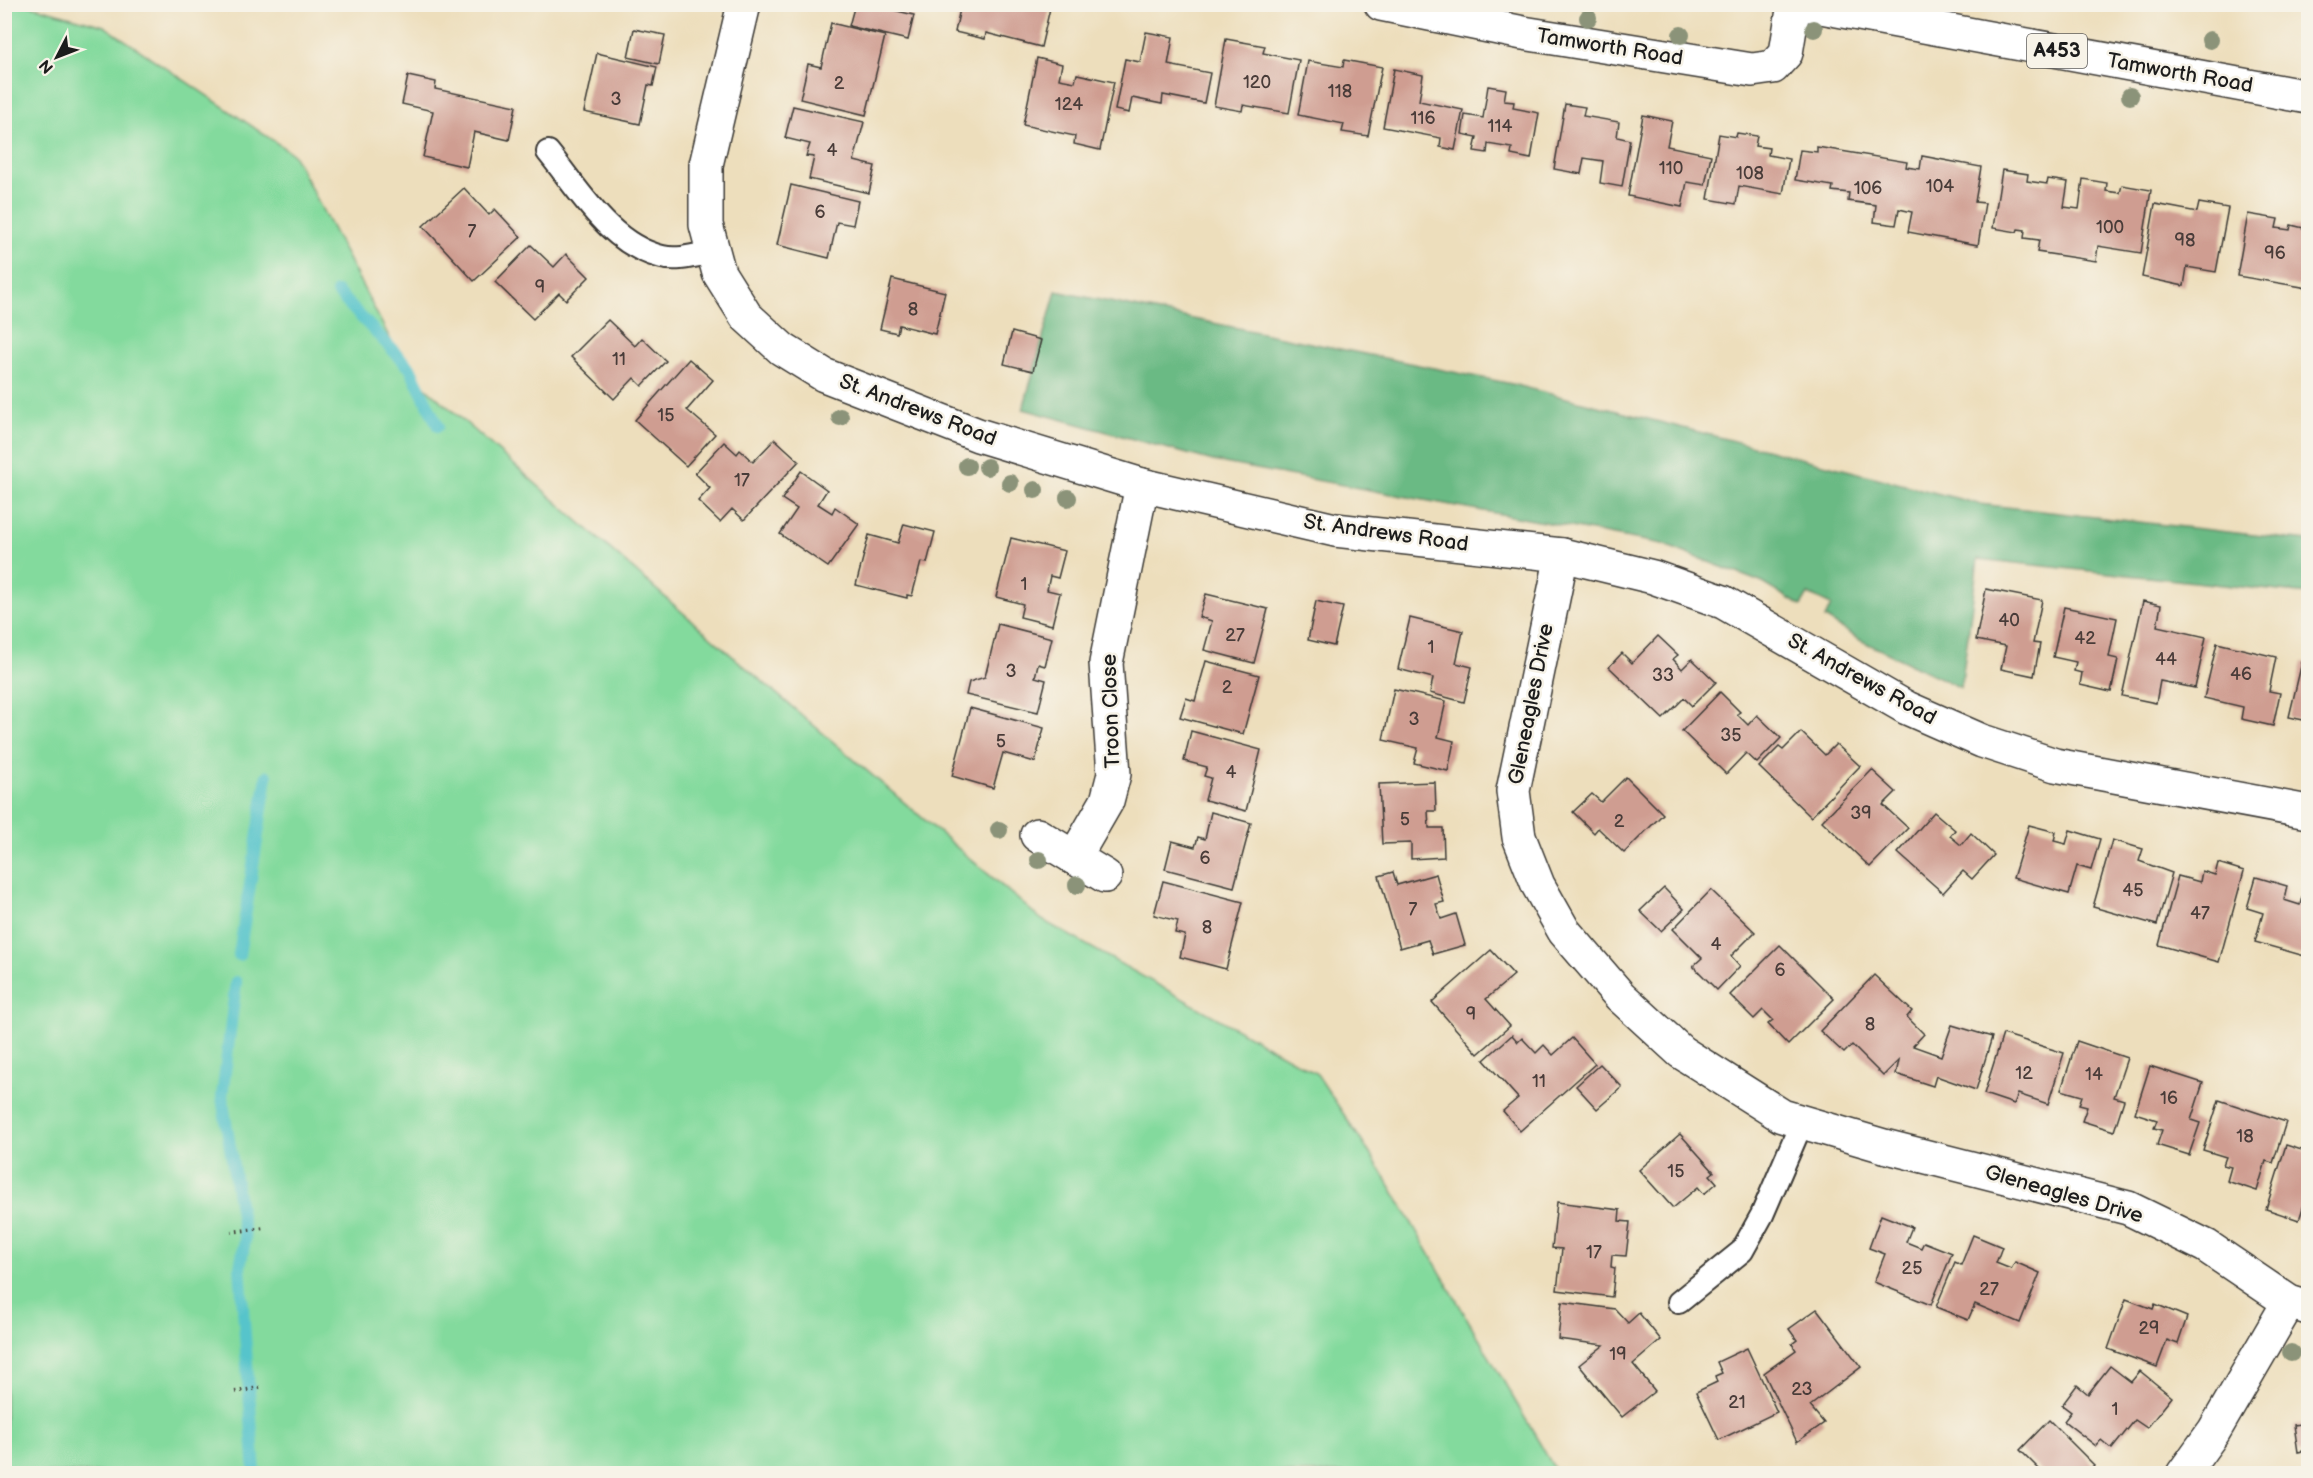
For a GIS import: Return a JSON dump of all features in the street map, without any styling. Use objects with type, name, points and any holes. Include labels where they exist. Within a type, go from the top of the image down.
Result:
[{"type":"street","name":"St. Andrews Road","points":[[744,4],[706,165],[705,225],[719,273],[746,316],[782,349],[824,375],[978,435],[1142,485],[1335,530],[1562,555],[1653,577],[1723,602],[1907,708],[1982,741],[2055,765],[2308,812]]},
{"type":"street","name":"Tamworth Road","points":[[1381,4],[1523,33],[1752,70],[1773,67],[1786,53],[1794,4]]},
{"type":"street","name":"Tamworth Road","points":[[1804,4],[2308,97]]},
{"type":"street","name":"Troon Close","points":[[1074,858],[1107,801],[1114,774],[1106,663],[1142,485]]},
{"type":"street","name":"Gleneagles Drive","points":[[1562,555],[1513,791],[1519,837],[1538,885],[1564,931],[1620,996],[1681,1052],[1782,1116],[2128,1208],[2206,1246],[2299,1305]]},
{"type":"street","points":[[1037,835],[1106,876]]},
{"type":"street","points":[[2188,1472],[2299,1305]]},
{"type":"lane","points":[[548,152],[608,226],[634,248],[664,258],[713,252]]},
{"type":"lane","points":[[1679,1302],[1742,1251],[1762,1215],[1802,1122]]},
{"type":"path","points":[[231,1232],[264,1228]]},
{"type":"path","points":[[236,1392],[264,1387]]},
{"type":"green space","points":[[5,4],[28,5],[104,26],[293,154],[407,371],[730,654],[1042,920],[1317,1074],[1382,1172],[1557,1473],[5,1473]]},
{"type":"green space","points":[[1056,291],[1512,384],[1979,504],[2308,541],[2308,594],[1978,559],[1961,688],[1860,640],[1825,618],[1831,605],[1808,594],[1801,606],[1763,583],[1662,544],[1213,461],[1023,409]]},
{"type":"building","points":[[855,4],[895,4],[893,10],[914,15],[908,40],[849,26]]},
{"type":"building","points":[[961,4],[1051,4],[1041,47],[986,33],[985,39],[955,32]]},
{"type":"building","points":[[831,23],[885,36],[866,115],[800,99],[808,64],[821,67]]},
{"type":"building","points":[[634,29],[665,35],[659,64],[628,57]]},
{"type":"building","points":[[1146,32],[1173,37],[1168,65],[1210,73],[1204,103],[1163,95],[1162,104],[1132,98],[1129,113],[1115,110],[1125,59],[1140,62]]},
{"type":"building","points":[[1226,39],[1265,46],[1263,53],[1299,60],[1289,113],[1243,105],[1242,111],[1214,106]]},
{"type":"building","points":[[597,53],[657,67],[653,86],[648,85],[640,124],[584,112]]},
{"type":"building","points":[[1037,58],[1062,64],[1059,79],[1075,82],[1077,74],[1114,82],[1100,150],[1074,144],[1075,136],[1023,125]]},
{"type":"building","points":[[1344,60],[1382,67],[1368,136],[1342,132],[1344,124],[1298,115],[1308,61],[1343,67]]},
{"type":"building","points":[[1394,69],[1423,75],[1419,101],[1463,110],[1455,150],[1440,147],[1441,138],[1383,127]]},
{"type":"building","points":[[408,76],[436,82],[435,89],[516,106],[509,140],[474,132],[467,167],[423,157],[433,111],[402,104]]},
{"type":"building","points":[[1488,86],[1506,89],[1504,101],[1514,102],[1513,108],[1539,113],[1531,159],[1511,155],[1512,148],[1488,144],[1487,153],[1474,151],[1477,137],[1462,134],[1465,115],[1483,118]]},
{"type":"building","points":[[1565,104],[1585,107],[1583,116],[1619,122],[1617,137],[1630,140],[1622,187],[1600,183],[1603,161],[1584,158],[1581,174],[1554,169]]},
{"type":"building","points":[[793,106],[864,122],[854,161],[875,166],[869,193],[809,179],[814,157],[806,156],[810,144],[785,138]]},
{"type":"building","points":[[1643,115],[1672,121],[1667,146],[1711,155],[1705,185],[1687,182],[1682,207],[1628,196]]},
{"type":"building","points":[[1737,133],[1757,136],[1755,146],[1769,148],[1768,155],[1789,159],[1783,194],[1739,186],[1736,204],[1708,199],[1719,134],[1736,137]]},
{"type":"building","points":[[1817,147],[1907,162],[1906,167],[1920,169],[1922,156],[1981,167],[1975,202],[1985,203],[1978,245],[1908,232],[1912,212],[1899,209],[1896,225],[1874,222],[1876,205],[1848,201],[1849,193],[1832,191],[1833,186],[1795,180],[1800,150],[1817,152]]},
{"type":"building","points":[[2002,170],[2028,174],[2027,181],[2047,184],[2048,179],[2068,182],[2064,207],[2079,209],[2083,179],[2107,183],[2106,191],[2120,193],[2122,185],[2151,190],[2141,253],[2098,246],[2096,261],[2037,252],[2039,240],[2024,238],[2025,230],[2018,229],[2017,232],[1993,228]]},
{"type":"building","points":[[791,185],[858,201],[853,225],[837,222],[829,258],[777,245]]},
{"type":"building","points":[[464,188],[489,215],[495,209],[521,237],[474,281],[423,226]]},
{"type":"building","points":[[2199,203],[2228,208],[2216,272],[2187,267],[2184,286],[2142,277],[2155,204],[2197,212]]},
{"type":"building","points":[[2248,214],[2278,219],[2276,228],[2290,230],[2291,225],[2308,229],[2308,288],[2237,276]]},
{"type":"building","points":[[531,245],[554,267],[566,254],[589,277],[566,300],[559,293],[533,319],[495,282]]},
{"type":"building","points":[[892,279],[945,292],[935,334],[899,325],[897,333],[880,329]]},
{"type":"building","points":[[608,320],[635,346],[642,338],[666,361],[642,386],[634,378],[614,399],[571,357]]},
{"type":"building","points":[[1012,332],[1041,340],[1033,371],[1004,364]]},
{"type":"building","points":[[689,359],[713,380],[687,410],[715,434],[686,466],[635,420]]},
{"type":"building","points":[[775,439],[799,461],[744,520],[732,509],[720,522],[698,501],[710,488],[695,473],[724,442],[737,454],[740,450],[753,462]]},
{"type":"building","points":[[801,471],[827,490],[818,504],[832,513],[835,507],[859,524],[828,567],[780,534],[797,509],[782,499]]},
{"type":"building","points":[[904,524],[935,532],[927,563],[921,562],[912,596],[907,595],[907,598],[856,585],[869,535],[898,543]]},
{"type":"building","points":[[1011,538],[1065,551],[1058,578],[1050,576],[1047,590],[1060,593],[1052,625],[1020,617],[1023,604],[996,597]]},
{"type":"building","points":[[1986,589],[2042,600],[2033,643],[2040,644],[2034,676],[2001,669],[2006,646],[1976,640]]},
{"type":"building","points":[[1206,594],[1268,609],[1254,663],[1204,650],[1212,621],[1199,617]]},
{"type":"building","points":[[1316,601],[1343,607],[1334,646],[1308,640]]},
{"type":"building","points":[[2143,601],[2161,605],[2157,626],[2206,637],[2195,688],[2160,681],[2156,703],[2122,696]]},
{"type":"building","points":[[2064,607],[2117,618],[2109,657],[2118,659],[2111,692],[2080,685],[2082,673],[2074,671],[2076,662],[2053,657]]},
{"type":"building","points":[[1410,618],[1463,631],[1456,663],[1472,667],[1464,702],[1430,693],[1433,678],[1398,669]]},
{"type":"building","points":[[998,624],[1052,638],[1045,666],[1038,664],[1035,677],[1046,680],[1038,712],[966,695],[969,682],[985,677]]},
{"type":"building","points":[[1658,636],[1678,655],[1673,659],[1682,669],[1692,659],[1716,682],[1692,706],[1684,698],[1663,719],[1609,667],[1622,653],[1632,663]]},
{"type":"building","points":[[2217,643],[2276,657],[2269,691],[2280,693],[2273,726],[2241,719],[2243,707],[2204,698]]},
{"type":"building","points":[[1206,661],[1259,675],[1243,734],[1180,717],[1186,698],[1195,701]]},
{"type":"building","points":[[2302,662],[2308,663],[2308,721],[2289,717]]},
{"type":"building","points":[[1394,689],[1446,701],[1438,737],[1454,741],[1448,771],[1414,763],[1418,748],[1383,740]]},
{"type":"building","points":[[1720,692],[1740,712],[1737,714],[1748,725],[1757,715],[1781,738],[1757,763],[1746,753],[1726,774],[1682,731]]},
{"type":"building","points":[[970,708],[1044,728],[1035,762],[1003,753],[993,788],[952,776]]},
{"type":"building","points":[[1191,731],[1261,750],[1246,811],[1205,800],[1211,778],[1204,776],[1207,767],[1184,761]]},
{"type":"building","points":[[1801,732],[1825,755],[1836,744],[1860,766],[1811,817],[1759,767],[1779,747],[1783,750]]},
{"type":"building","points":[[1872,770],[1896,792],[1883,805],[1908,828],[1870,867],[1822,821]]},
{"type":"building","points":[[1626,777],[1663,814],[1624,853],[1598,828],[1594,833],[1573,812],[1592,794],[1601,802]]},
{"type":"building","points":[[1435,782],[1436,811],[1428,811],[1429,828],[1443,828],[1444,857],[1411,859],[1411,843],[1382,844],[1379,784]]},
{"type":"building","points":[[1211,812],[1251,823],[1234,887],[1165,869],[1172,841],[1195,847],[1198,837],[1205,839]]},
{"type":"building","points":[[1934,812],[1955,830],[1950,836],[1961,845],[1971,833],[1994,855],[1972,879],[1963,871],[1943,893],[1898,853]]},
{"type":"building","points":[[2029,825],[2056,832],[2054,841],[2066,844],[2070,830],[2100,839],[2091,870],[2077,866],[2069,894],[2013,878]]},
{"type":"building","points":[[2112,840],[2143,849],[2139,861],[2172,873],[2157,925],[2093,907]]},
{"type":"building","points":[[2218,863],[2244,871],[2219,962],[2159,945],[2178,876],[2200,882],[2202,871],[2215,875]]},
{"type":"building","points":[[1393,872],[1397,885],[1436,874],[1444,902],[1436,904],[1441,919],[1456,914],[1465,945],[1433,954],[1428,940],[1400,948],[1379,876]]},
{"type":"building","points":[[2256,877],[2287,886],[2284,900],[2300,905],[2302,897],[2308,899],[2308,957],[2255,942],[2263,913],[2247,908]]},
{"type":"building","points":[[1163,881],[1243,902],[1226,969],[1180,957],[1185,935],[1175,933],[1178,921],[1154,915]]},
{"type":"building","points":[[1664,888],[1684,909],[1661,931],[1640,911]]},
{"type":"building","points":[[1711,890],[1755,932],[1731,956],[1740,966],[1717,990],[1693,966],[1702,958],[1673,929]]},
{"type":"building","points":[[1780,945],[1834,999],[1788,1045],[1768,1024],[1773,1020],[1763,1010],[1754,1019],[1730,995]]},
{"type":"building","points":[[1491,950],[1514,975],[1486,999],[1510,1026],[1478,1054],[1432,1002]]},
{"type":"building","points":[[1874,975],[1912,1011],[1907,1017],[1924,1034],[1913,1046],[1941,1056],[1952,1025],[1992,1037],[1976,1090],[1936,1076],[1933,1086],[1896,1074],[1899,1060],[1883,1076],[1852,1045],[1844,1053],[1820,1031]]},
{"type":"building","points":[[2003,1034],[2064,1053],[2048,1104],[2018,1094],[2014,1104],[1984,1094]]},
{"type":"building","points":[[1512,1035],[1518,1042],[1522,1038],[1536,1053],[1544,1045],[1553,1055],[1572,1038],[1595,1064],[1520,1131],[1503,1111],[1518,1098],[1484,1060]]},
{"type":"building","points":[[2077,1041],[2127,1058],[2114,1097],[2124,1100],[2114,1131],[2082,1121],[2087,1107],[2079,1105],[2082,1096],[2061,1090]]},
{"type":"building","points":[[1600,1064],[1622,1087],[1597,1109],[1576,1086]]},
{"type":"building","points":[[2150,1066],[2203,1083],[2191,1120],[2200,1123],[2189,1155],[2157,1145],[2162,1130],[2154,1128],[2157,1120],[2135,1113]]},
{"type":"building","points":[[2219,1100],[2286,1122],[2273,1163],[2266,1161],[2257,1191],[2227,1181],[2231,1167],[2223,1165],[2226,1157],[2203,1150]]},
{"type":"building","points":[[1680,1134],[1714,1172],[1710,1175],[1717,1183],[1704,1194],[1698,1187],[1673,1208],[1639,1170]]},
{"type":"building","points":[[2286,1145],[2308,1152],[2308,1199],[2306,1198],[2299,1220],[2266,1209]]},
{"type":"building","points":[[1557,1202],[1620,1210],[1619,1221],[1630,1222],[1626,1256],[1612,1255],[1611,1267],[1615,1268],[1612,1297],[1557,1290],[1562,1249],[1552,1248]]},
{"type":"building","points":[[1881,1215],[1912,1227],[1906,1242],[1921,1248],[1924,1242],[1952,1253],[1931,1305],[1874,1282],[1885,1254],[1869,1248]]},
{"type":"building","points":[[1973,1235],[2002,1247],[1996,1263],[2011,1269],[2015,1262],[2040,1273],[2020,1323],[1975,1304],[1968,1320],[1936,1307],[1955,1262],[1961,1265]]},
{"type":"building","points":[[2126,1299],[2153,1309],[2155,1304],[2187,1317],[2178,1344],[2167,1340],[2157,1367],[2108,1349]]},
{"type":"building","points":[[1562,1302],[1615,1309],[1628,1323],[1639,1313],[1661,1340],[1633,1364],[1655,1391],[1622,1417],[1579,1365],[1604,1345],[1558,1339]]},
{"type":"building","points":[[1817,1309],[1861,1367],[1810,1406],[1824,1423],[1797,1442],[1764,1373],[1796,1350],[1792,1344],[1797,1340],[1789,1329]]},
{"type":"building","points":[[1747,1348],[1777,1412],[1719,1440],[1696,1392],[1717,1382],[1715,1376],[1722,1373],[1717,1362]]},
{"type":"building","points":[[2110,1366],[2131,1382],[2140,1371],[2172,1397],[2147,1428],[2135,1420],[2112,1449],[2101,1440],[2096,1446],[2064,1421],[2071,1412],[2062,1405],[2077,1385],[2088,1394]]},
{"type":"building","points":[[2049,1420],[2094,1465],[2086,1474],[2044,1474],[2020,1450]]},
{"type":"building","points":[[2308,1423],[2308,1450],[2298,1452],[2294,1425]]},
{"type":"waterway","points":[[337,292],[410,368],[438,426]]},
{"type":"waterway","points":[[239,955],[267,776]]},
{"type":"waterway","points":[[236,982],[222,1097],[245,1240],[240,1267],[255,1474]]}]
